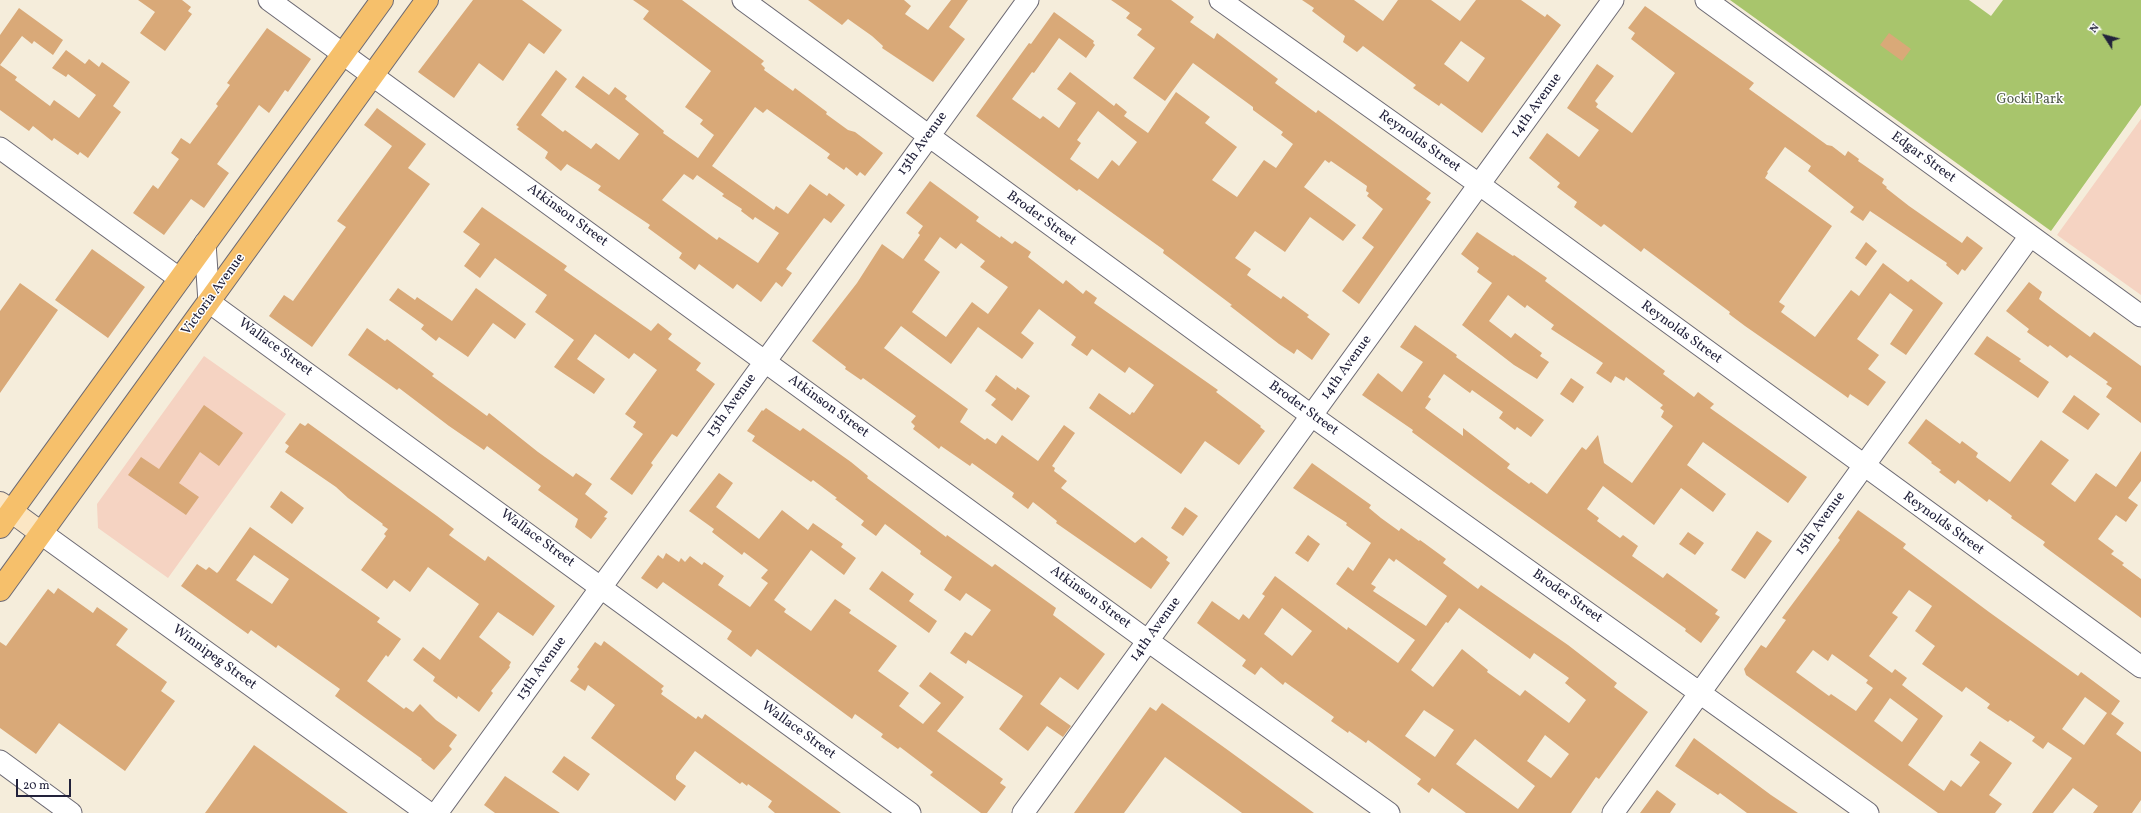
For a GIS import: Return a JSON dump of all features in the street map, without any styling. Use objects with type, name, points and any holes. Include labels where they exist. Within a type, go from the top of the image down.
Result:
[{"type":"main road","points":[[4,514],[180,278],[382,0]]},
{"type":"main road","name":"Victoria Avenue","points":[[0,590],[427,0]]},
{"type":"main road","name":"Winnipeg Street","points":[[4,514],[41,534]]},
{"type":"street","name":"Atkinson Street","points":[[269,0],[1148,640],[1389,813]]},
{"type":"street","name":"Broder Street","points":[[743,0],[1312,416],[1868,813]]},
{"type":"street","name":"13th Avenue","points":[[437,813],[1028,0]]},
{"type":"street","name":"Reynolds Street","points":[[1220,0],[1480,185],[1863,466],[2141,667]]},
{"type":"street","name":"14th Avenue","points":[[1023,813],[1613,0]]},
{"type":"street","name":"Edgar Street","points":[[1706,0],[2141,316]]},
{"type":"street","points":[[0,148],[180,278]]},
{"type":"street","name":"15th Avenue","points":[[1612,813],[2030,236]]},
{"type":"street","points":[[205,243],[209,302]]},
{"type":"street","name":"Wallace Street","points":[[209,302],[602,586],[910,813]]},
{"type":"street","name":"Winnipeg Street","points":[[41,534],[428,813]]},
{"type":"street","points":[[0,761],[71,813]]},
{"type":"shaded area","points":[[2141,119],[2141,295],[2057,235]]},
{"type":"shaded area","points":[[204,356],[286,414],[168,578],[98,528],[97,504]]},
{"type":"green space","name":"Gocki Park","points":[[1730,0],[1969,0],[1991,16],[2003,0],[2141,0],[2141,105],[2051,231]]},
{"type":"building","points":[[138,0],[182,0],[191,7],[188,11],[192,14],[165,51],[140,33],[155,12]]},
{"type":"building","points":[[473,0],[522,0],[562,30],[544,54],[529,43],[503,81],[479,63],[454,98],[418,72]]},
{"type":"building","points":[[633,0],[682,0],[764,61],[761,64],[765,68],[764,70],[793,91],[795,88],[827,112],[826,114],[848,130],[855,132],[883,153],[865,176],[860,172],[857,176],[846,167],[844,170],[827,158],[830,154],[767,109],[763,113],[755,107],[712,166],[774,210],[776,206],[788,214],[810,184],[827,196],[829,193],[845,205],[831,223],[824,218],[786,269],[792,273],[782,287],[776,282],[761,302],[737,284],[733,289],[699,264],[695,270],[679,258],[682,253],[648,228],[650,225],[598,190],[601,186],[567,164],[561,171],[545,158],[548,152],[517,129],[519,127],[516,125],[556,70],[567,79],[541,115],[563,132],[565,130],[591,149],[596,143],[619,160],[639,134],[575,87],[583,76],[609,95],[615,87],[627,96],[625,99],[664,131],[663,133],[698,158],[714,135],[700,124],[703,120],[685,107],[711,71],[643,19],[649,11]],"holes":[[[684,174],[693,180],[697,175],[724,194],[722,196],[742,209],[741,211],[753,220],[755,217],[779,233],[758,263],[719,237],[717,240],[662,200]]]},
{"type":"building","points":[[808,0],[904,0],[911,6],[905,14],[928,30],[951,0],[968,0],[949,27],[965,39],[933,82],[882,48],[883,46],[872,36],[848,19],[842,25]]},
{"type":"building","points":[[1111,0],[1171,0],[1194,17],[1190,22],[1214,39],[1217,33],[1278,79],[1275,83],[1316,113],[1318,110],[1431,193],[1426,199],[1431,202],[1359,304],[1342,291],[1374,247],[1362,238],[1383,209],[1367,196],[1369,193],[1366,191],[1367,186],[1331,161],[1329,163],[1325,160],[1304,187],[1356,225],[1343,241],[1310,217],[1285,252],[1255,231],[1235,258],[1251,269],[1247,275],[1281,299],[1283,296],[1309,315],[1307,317],[1330,334],[1312,360],[1297,349],[1294,354],[1279,344],[1230,306],[1232,305],[1163,253],[1164,250],[1079,189],[1077,191],[976,116],[1029,43],[1031,44],[1054,12],[1094,41],[1093,43],[1095,45],[1086,58],[1059,38],[1034,73],[1032,72],[1012,99],[1040,119],[1043,116],[1059,128],[1076,103],[1057,89],[1070,72],[1114,106],[1116,103],[1127,112],[1124,116],[1148,133],[1176,92],[1210,117],[1205,123],[1237,147],[1212,180],[1237,197],[1264,160],[1276,168],[1293,144],[1281,135],[1283,132],[1253,110],[1253,107],[1193,63],[1165,101],[1133,78],[1155,48],[1137,35],[1142,29],[1126,18],[1130,13]],"holes":[[[1098,111],[1137,142],[1119,166],[1112,160],[1098,179],[1070,159],[1081,143],[1077,140]]]},
{"type":"building","points":[[1302,0],[1354,0],[1383,21],[1398,0],[1431,0],[1460,21],[1476,0],[1521,0],[1545,17],[1547,14],[1561,25],[1482,133],[1441,103],[1439,106],[1413,88],[1416,85],[1363,46],[1357,52],[1343,42],[1345,36],[1312,11],[1314,8]],"holes":[[[1461,41],[1485,58],[1468,82],[1444,64]]]},
{"type":"building","points":[[1645,6],[1754,83],[1749,89],[1827,145],[1832,146],[1845,156],[1848,151],[1859,159],[1858,161],[1884,179],[1882,183],[1887,187],[1886,188],[1909,206],[1962,243],[1967,236],[1983,248],[1965,271],[1962,269],[1958,275],[1946,265],[1947,263],[1870,211],[1863,221],[1850,212],[1854,207],[1808,171],[1811,166],[1785,147],[1767,172],[1768,173],[1765,178],[1832,226],[1779,302],[1785,306],[1781,312],[1815,337],[1851,290],[1859,296],[1883,263],[1908,282],[1911,279],[1943,303],[1906,355],[1890,344],[1913,310],[1890,293],[1857,339],[1879,355],[1868,369],[1886,382],[1868,406],[1850,394],[1848,398],[1745,326],[1729,314],[1730,312],[1644,248],[1641,252],[1604,224],[1601,227],[1574,207],[1577,202],[1557,187],[1560,183],[1529,158],[1547,133],[1579,157],[1599,130],[1567,108],[1597,64],[1614,76],[1595,101],[1598,104],[1596,107],[1632,133],[1675,73],[1631,39],[1635,33],[1628,28]]},
{"type":"building","points":[[19,8],[63,40],[53,55],[34,41],[32,44],[22,36],[0,65],[0,35]]},
{"type":"building","points":[[267,28],[311,59],[288,92],[285,90],[269,113],[259,105],[217,164],[229,173],[204,208],[191,199],[164,235],[133,213],[153,185],[158,189],[179,159],[171,153],[181,138],[190,144],[218,106],[216,104],[230,85],[227,83]]},
{"type":"building","points":[[1889,33],[1911,49],[1902,61],[1880,45]]},
{"type":"building","points":[[66,50],[85,64],[89,59],[99,67],[102,62],[130,82],[113,106],[121,112],[88,158],[80,152],[78,155],[54,138],[52,141],[33,126],[29,131],[0,110],[0,65],[17,77],[15,80],[50,106],[54,100],[79,118],[96,95],[68,74],[66,77],[52,68]]},
{"type":"building","points":[[377,108],[426,144],[408,168],[430,184],[312,347],[269,316],[284,295],[293,301],[346,227],[337,221],[392,146],[364,125]]},
{"type":"building","points":[[930,181],[979,217],[976,221],[1000,238],[1001,236],[1012,244],[1015,241],[1031,252],[1028,257],[1063,284],[1066,280],[1083,294],[1086,290],[1097,298],[1094,303],[1218,390],[1216,392],[1261,426],[1260,427],[1265,431],[1239,465],[1205,441],[1181,474],[1089,408],[1099,393],[1130,415],[1132,412],[1134,413],[1154,385],[1129,367],[1125,373],[1092,349],[1087,356],[1071,345],[1076,337],[1039,309],[1021,333],[1034,343],[1022,359],[978,327],[951,364],[901,326],[884,348],[968,409],[960,422],[985,440],[987,438],[996,444],[1002,435],[1038,461],[1064,425],[1075,433],[1052,466],[1055,468],[1054,471],[1067,481],[1061,488],[1135,543],[1142,537],[1168,557],[1166,560],[1170,563],[1151,589],[1056,523],[1057,521],[1033,502],[1028,509],[1012,497],[1014,493],[972,463],[970,466],[941,446],[939,449],[913,429],[915,426],[911,422],[916,416],[863,378],[861,380],[845,369],[846,367],[812,341],[857,283],[882,244],[903,259],[920,235],[918,233],[923,226],[906,213]],"holes":[[[940,237],[956,249],[961,243],[985,261],[980,267],[1008,287],[988,314],[972,302],[946,337],[912,312],[940,272],[924,260]]]},
{"type":"building","points":[[482,207],[567,266],[564,270],[651,331],[658,323],[672,334],[668,339],[701,363],[696,370],[715,384],[677,437],[672,434],[651,463],[653,465],[632,495],[610,479],[643,434],[633,427],[636,422],[625,414],[657,370],[634,353],[629,359],[595,334],[577,359],[605,379],[594,394],[554,367],[574,340],[535,312],[547,295],[495,258],[480,278],[464,266],[480,244],[463,232]]},
{"type":"building","points":[[1477,232],[1547,278],[1545,281],[1665,371],[1663,374],[1694,397],[1698,392],[1714,404],[1710,408],[1807,477],[1788,503],[1703,442],[1687,465],[1726,494],[1713,512],[1681,488],[1654,525],[1603,486],[1587,509],[1599,518],[1597,521],[1620,538],[1623,535],[1638,546],[1632,556],[1663,578],[1667,573],[1718,610],[1715,614],[1720,617],[1701,643],[1685,631],[1686,629],[1494,492],[1412,432],[1413,430],[1362,395],[1378,373],[1402,392],[1423,362],[1400,347],[1415,325],[1457,355],[1456,357],[1544,420],[1531,437],[1517,427],[1515,430],[1499,418],[1503,412],[1472,390],[1470,393],[1444,374],[1428,397],[1431,399],[1425,408],[1463,436],[1463,428],[1510,464],[1507,468],[1529,484],[1531,482],[1547,494],[1582,447],[1586,450],[1598,435],[1604,463],[1632,483],[1673,426],[1661,417],[1664,411],[1660,408],[1663,405],[1626,377],[1624,381],[1615,376],[1611,383],[1596,373],[1603,363],[1551,329],[1554,325],[1527,305],[1525,308],[1508,295],[1489,321],[1511,338],[1515,333],[1542,353],[1540,356],[1549,362],[1537,379],[1514,365],[1462,325],[1492,283],[1477,272],[1479,268],[1461,254]]},
{"type":"building","points":[[1866,242],[1877,251],[1866,266],[1855,258]]},
{"type":"building","points":[[92,249],[145,287],[108,338],[55,300]]},
{"type":"building","points":[[2029,282],[2042,292],[2039,299],[2056,312],[2090,337],[2094,332],[2141,366],[2141,423],[2106,397],[2112,388],[2106,384],[2108,382],[2070,355],[2067,358],[2050,345],[2048,347],[2027,332],[2029,329],[2006,311]]},
{"type":"building","points":[[20,283],[58,310],[0,393],[0,311]]},
{"type":"building","points":[[398,288],[415,300],[417,297],[452,321],[476,288],[526,324],[515,339],[493,323],[468,357],[439,337],[436,341],[421,329],[424,325],[389,300]]},
{"type":"building","points":[[367,328],[385,341],[387,339],[434,374],[432,376],[487,416],[489,413],[538,452],[573,477],[576,473],[592,484],[585,494],[608,512],[604,517],[607,518],[591,539],[575,527],[578,519],[538,490],[541,486],[487,446],[484,450],[449,426],[399,388],[397,390],[348,355]]},
{"type":"building","points":[[1987,336],[2021,359],[2019,361],[2049,382],[2038,398],[1974,354]]},
{"type":"building","points":[[996,375],[1016,390],[1017,387],[1030,396],[1012,421],[991,405],[996,399],[985,391]]},
{"type":"building","points":[[1571,378],[1584,387],[1573,403],[1560,394]]},
{"type":"building","points":[[2074,395],[2100,414],[2088,430],[2062,412]]},
{"type":"building","points":[[204,405],[243,433],[219,466],[200,452],[179,483],[199,497],[186,515],[128,475],[141,457],[159,469]]},
{"type":"building","points":[[766,408],[800,431],[803,428],[851,462],[868,476],[867,478],[946,537],[947,535],[992,567],[995,564],[1056,608],[1053,615],[1105,654],[1078,690],[1060,677],[1040,704],[1071,726],[1063,737],[1047,726],[1028,751],[999,729],[1023,696],[968,660],[966,664],[950,653],[965,632],[972,636],[991,610],[966,593],[960,601],[944,590],[952,577],[920,554],[921,551],[885,524],[876,536],[861,525],[864,521],[835,499],[837,498],[813,480],[811,482],[752,441],[755,436],[747,431],[762,410],[763,411]]},
{"type":"building","points":[[1926,419],[1960,444],[1962,441],[1978,453],[1976,457],[2010,482],[2041,440],[2069,460],[2051,484],[2075,502],[2096,473],[2116,487],[2141,451],[2141,481],[2128,498],[2138,505],[2126,522],[2116,515],[2098,539],[2114,551],[2111,554],[2124,563],[2122,565],[2141,579],[2141,618],[2045,547],[2043,545],[2045,542],[2011,518],[2012,516],[1989,499],[1987,502],[1958,480],[1955,484],[1939,472],[1941,470],[1908,443]]},
{"type":"building","points":[[300,423],[305,426],[308,423],[454,529],[449,535],[485,561],[488,556],[555,606],[533,636],[498,612],[479,637],[511,662],[510,667],[491,691],[493,693],[479,712],[458,696],[457,699],[433,681],[435,677],[413,660],[423,647],[440,660],[479,604],[428,567],[410,592],[394,580],[387,589],[361,570],[386,536],[384,534],[388,529],[336,487],[285,452],[289,446],[285,443]]},
{"type":"building","points":[[1312,463],[1371,505],[1369,508],[1399,531],[1401,528],[1446,559],[1443,563],[1478,589],[1481,585],[1568,645],[1617,683],[1614,687],[1648,712],[1599,779],[1596,777],[1571,813],[1466,813],[1432,788],[1429,793],[1417,784],[1421,779],[1368,740],[1366,743],[1331,721],[1334,717],[1285,682],[1283,685],[1261,667],[1255,675],[1242,666],[1246,660],[1197,623],[1212,601],[1239,620],[1243,614],[1249,619],[1265,596],[1262,594],[1275,576],[1347,630],[1348,627],[1398,663],[1415,640],[1336,584],[1348,567],[1353,571],[1371,543],[1346,525],[1347,523],[1293,488]],"holes":[[[1389,558],[1394,562],[1396,559],[1447,596],[1426,626],[1373,591],[1376,587],[1371,584]],[[1282,608],[1312,631],[1292,656],[1264,634]],[[1459,608],[1530,659],[1534,653],[1569,678],[1565,683],[1586,700],[1569,723],[1525,690],[1520,696],[1487,672],[1488,670],[1462,649],[1433,687],[1411,670],[1446,622],[1448,623]],[[1424,710],[1454,730],[1435,757],[1405,736]],[[1545,735],[1569,754],[1551,778],[1527,761]],[[1475,739],[1535,786],[1518,809],[1456,764]]]},
{"type":"building","points":[[719,473],[733,483],[716,507],[759,539],[782,510],[808,530],[813,523],[843,544],[841,547],[856,558],[844,575],[811,550],[774,600],[786,609],[784,612],[811,631],[835,599],[851,610],[849,613],[897,646],[878,671],[909,693],[899,706],[923,724],[941,703],[919,686],[930,672],[964,697],[937,731],[1003,779],[1000,783],[1006,787],[987,813],[981,813],[930,775],[933,772],[900,747],[898,749],[881,737],[883,734],[855,714],[852,719],[757,649],[751,657],[727,639],[732,631],[663,582],[657,589],[641,578],[658,555],[663,559],[666,553],[679,562],[681,558],[685,562],[690,556],[702,565],[704,562],[724,576],[718,585],[750,607],[768,583],[761,578],[768,570],[744,552],[742,555],[712,532],[714,529],[689,511]]},
{"type":"building","points":[[281,491],[304,508],[292,524],[270,507]]},
{"type":"building","points":[[1185,507],[1198,516],[1183,536],[1171,528]]},
{"type":"building","points":[[1858,510],[1906,544],[1903,548],[1989,612],[2078,676],[2081,672],[2120,701],[2111,714],[2124,723],[2116,734],[2141,752],[2141,800],[2132,813],[2093,813],[2098,806],[2073,788],[2053,813],[2032,813],[2072,758],[2048,742],[2043,749],[2032,741],[2035,737],[2010,720],[2008,722],[1987,708],[1990,704],[1966,687],[1962,692],[1922,664],[1935,646],[1915,631],[1932,606],[1909,590],[1892,613],[1898,617],[1869,656],[1892,673],[1895,669],[1907,678],[1902,685],[1943,716],[1908,765],[1944,791],[1951,780],[1961,787],[1980,762],[1970,755],[1980,741],[2012,763],[1989,795],[2002,804],[1995,813],[1938,813],[1746,675],[1744,669],[1761,645],[1766,648],[1786,620],[1782,618],[1840,540],[1838,538]],"holes":[[[1813,650],[1828,661],[1832,654],[1868,680],[1866,683],[1873,688],[1856,711],[1831,694],[1829,696],[1796,672]],[[2085,697],[2107,713],[2084,745],[2062,729]],[[1890,698],[1918,719],[1902,742],[1874,721]]]},
{"type":"building","points":[[250,527],[380,618],[377,622],[401,639],[388,657],[386,655],[367,681],[404,709],[406,707],[413,712],[420,704],[436,720],[457,735],[449,746],[452,749],[434,770],[421,760],[422,759],[335,696],[340,689],[278,645],[276,648],[251,630],[248,634],[181,586],[197,564],[206,570],[209,567],[217,573]],"holes":[[[254,555],[289,579],[272,604],[236,580]]]},
{"type":"building","points":[[1757,531],[1772,541],[1745,579],[1731,570]]},
{"type":"building","points":[[1688,532],[1704,543],[1695,555],[1679,544]]},
{"type":"building","points":[[1308,535],[1320,544],[1308,562],[1295,553]]},
{"type":"building","points":[[882,571],[914,594],[909,601],[937,621],[929,633],[869,589]]},
{"type":"building","points":[[58,588],[93,613],[97,607],[128,629],[116,645],[167,682],[161,691],[175,701],[125,771],[59,723],[36,754],[0,728],[0,642],[6,646],[48,589],[54,594]]},
{"type":"building","points":[[604,641],[664,686],[661,689],[663,691],[661,694],[696,719],[698,716],[702,719],[705,714],[841,813],[775,813],[768,807],[772,801],[748,784],[747,786],[742,782],[740,784],[695,751],[676,776],[676,779],[686,786],[675,801],[591,738],[615,705],[588,685],[585,691],[570,681],[579,669],[577,667],[595,642],[601,646]]},
{"type":"building","points":[[1162,703],[1314,813],[1242,813],[1165,757],[1124,813],[1074,813],[1150,707],[1156,711]]},
{"type":"building","points":[[1694,738],[1798,813],[1747,813],[1720,793],[1718,795],[1675,766]]},
{"type":"building","points":[[254,745],[348,813],[205,813]]},
{"type":"building","points":[[564,756],[590,774],[578,791],[552,772]]},
{"type":"building","points":[[505,776],[560,813],[495,813],[484,805]]},
{"type":"building","points":[[1657,790],[1676,804],[1670,813],[1640,813]]}]
